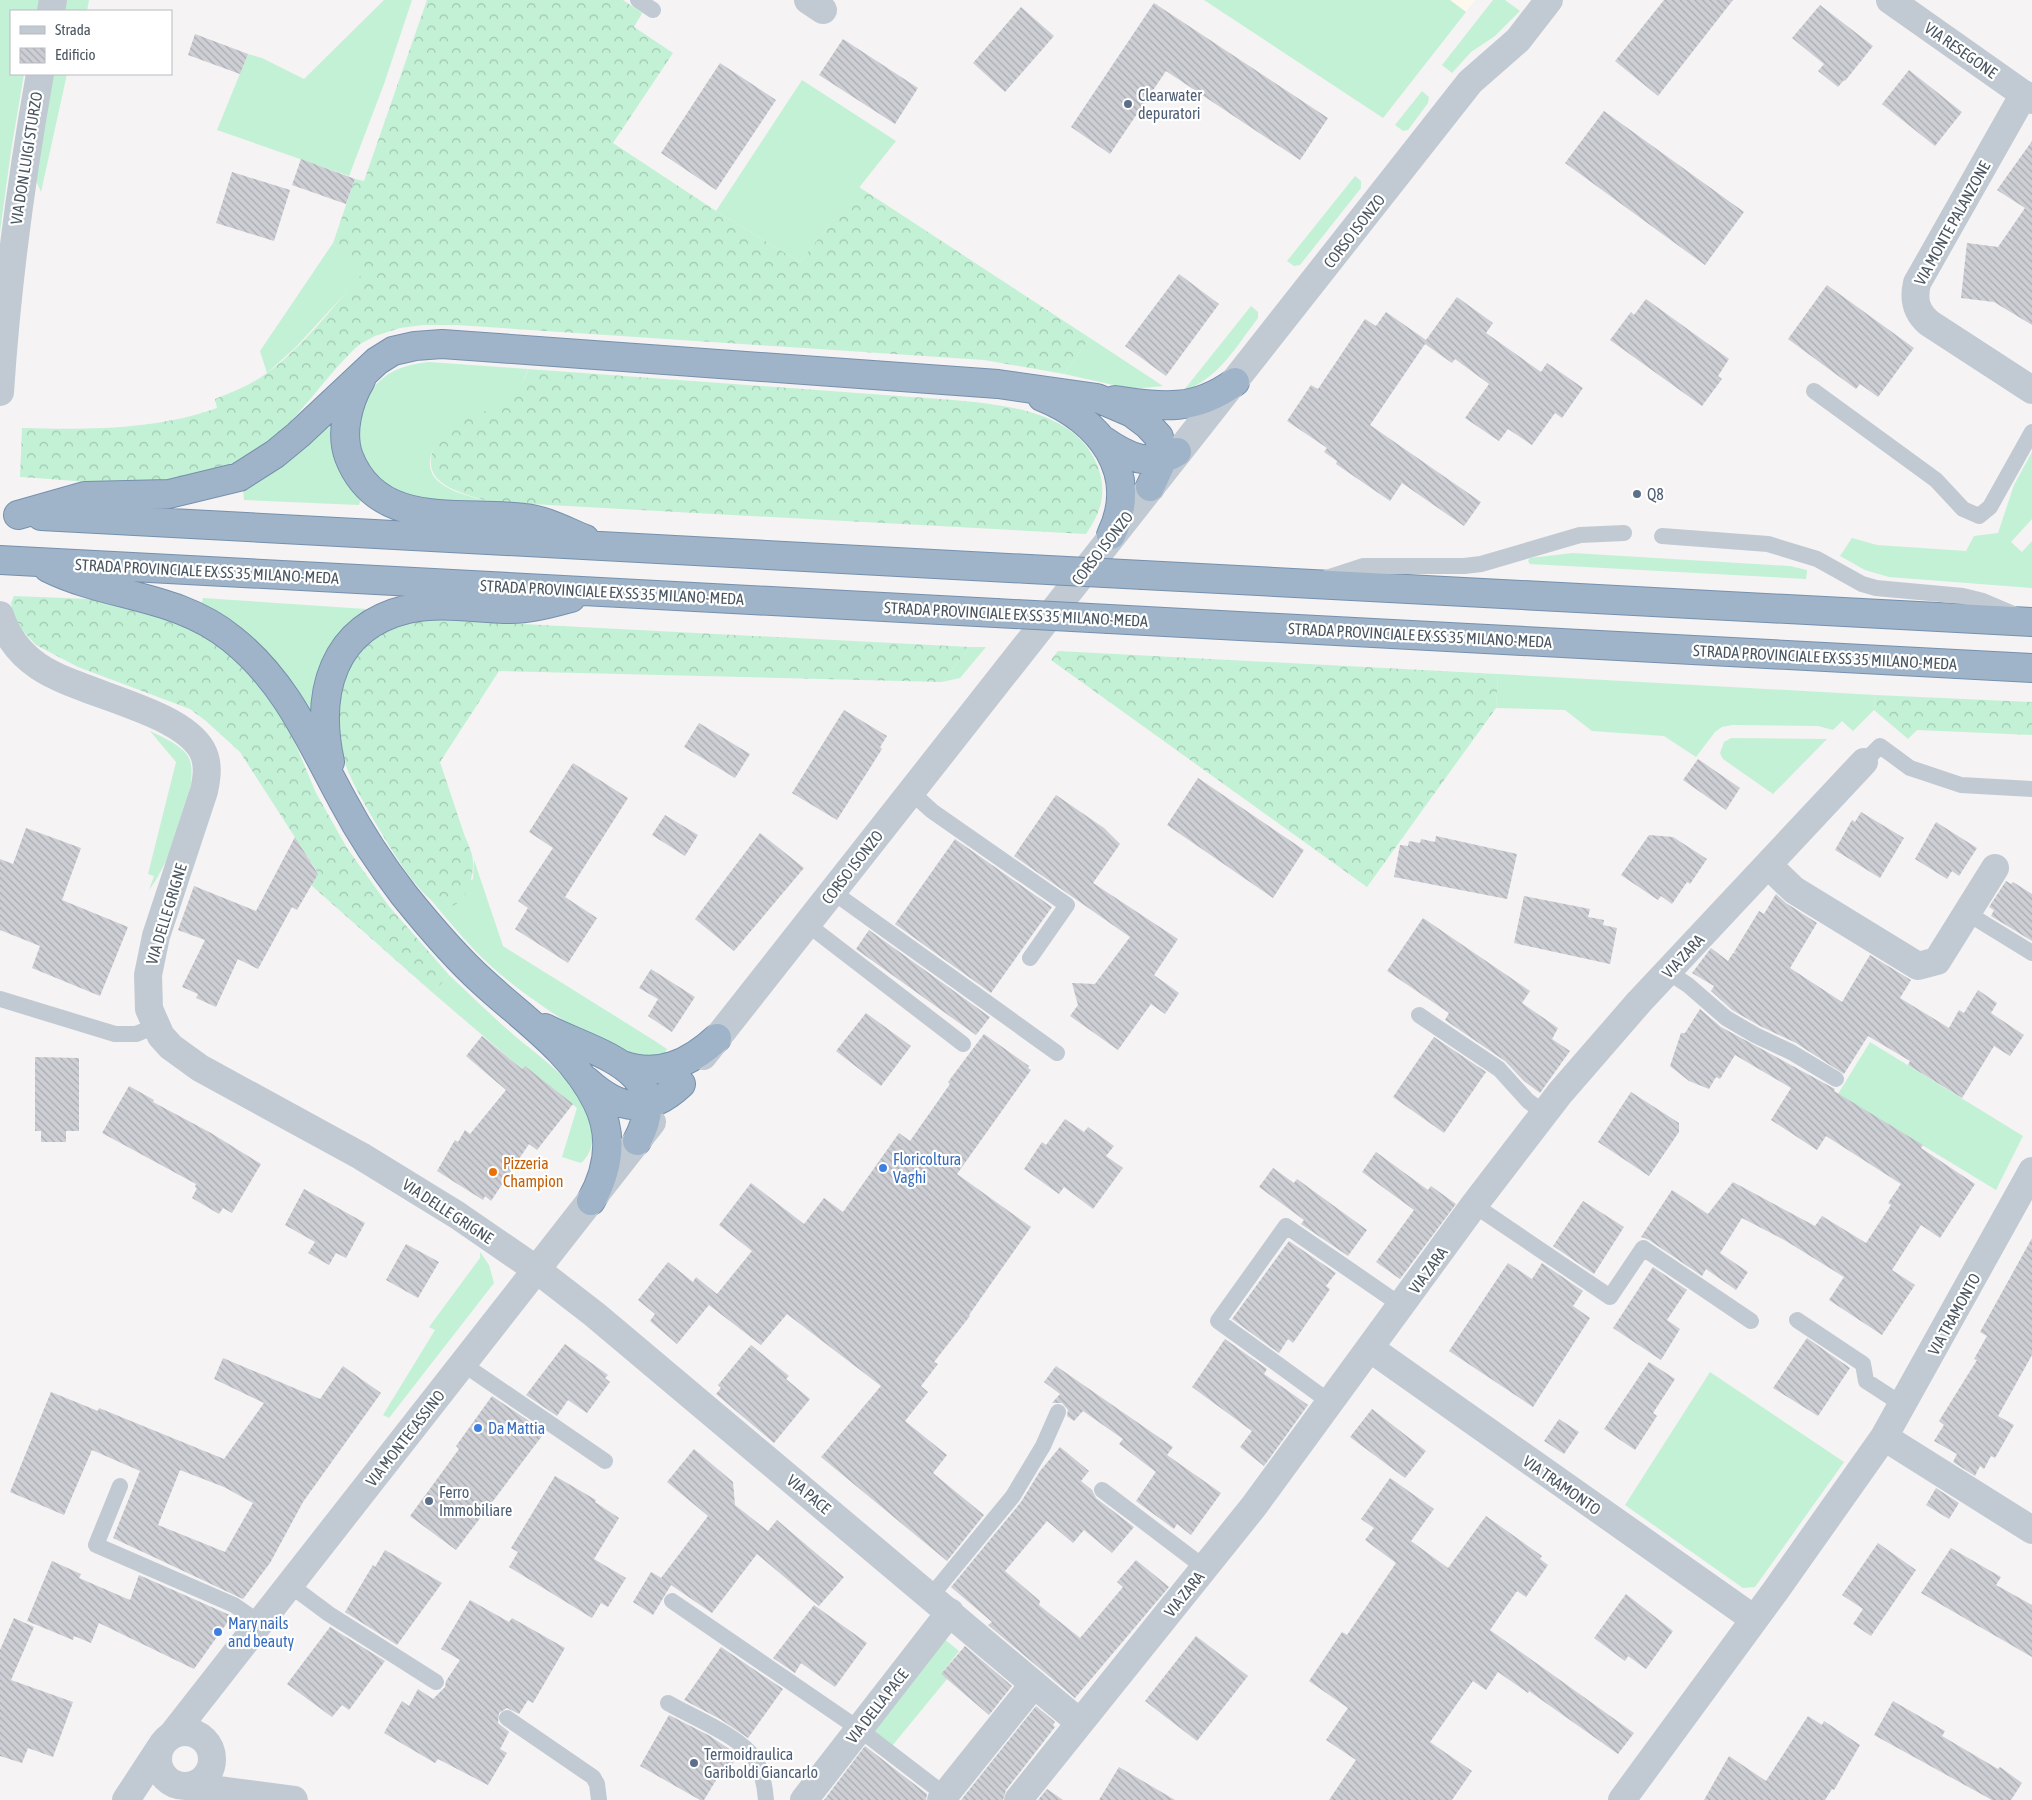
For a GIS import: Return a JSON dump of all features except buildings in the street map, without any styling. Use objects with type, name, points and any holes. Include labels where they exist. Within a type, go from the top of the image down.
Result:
[{"type":"highway","points":[[9,514],[85,496],[169,494],[239,477],[256,468],[290,442],[377,361],[393,351],[416,346],[442,344],[998,384],[1143,405],[1187,404],[1205,400],[1235,382]]},
{"type":"highway","points":[[377,361],[364,375],[351,401],[345,440],[354,470],[375,495],[387,502],[419,512],[538,520],[610,547]]},
{"type":"highway","points":[[998,384],[1058,404],[1078,416],[1111,452],[1118,467],[1121,508],[1111,536]]},
{"type":"highway","points":[[1097,398],[1119,405],[1148,425],[1171,455]]},
{"type":"highway","points":[[1101,439],[1135,458],[1154,461],[1171,455]]},
{"type":"highway","points":[[1150,487],[1171,455]]},
{"type":"highway","points":[[9,514],[2032,621]]},
{"type":"highway","points":[[8,560],[49,568],[89,586],[150,599],[197,617],[231,638],[262,667],[284,694],[343,802],[378,860],[421,916],[455,955],[484,983],[546,1036],[592,1086],[614,1100],[626,1105],[649,1105],[665,1098],[681,1084]]},
{"type":"highway","name":"STRADA PROVINCIALE EX SS 35 MILANO-MEDA","points":[[8,560],[2032,668]]},
{"type":"highway","points":[[343,802],[329,754],[325,732],[325,704],[335,665],[345,647],[361,631],[380,618],[409,609],[437,605],[512,609],[536,607],[583,595],[612,592]]},
{"type":"highway","points":[[517,1010],[557,1034],[622,1065],[643,1070],[672,1067],[701,1053],[717,1038]]},
{"type":"highway","points":[[622,1065],[638,1078],[645,1089],[649,1105],[644,1129],[637,1141]]},
{"type":"highway","points":[[574,1068],[598,1104],[608,1146],[606,1168],[601,1184],[591,1200]]},
{"type":"street","name":"CORSO ISONZO","points":[[1171,455],[1235,382],[1470,82],[1518,40],[1550,0]]},
{"type":"street","name":"VIA RESEGONE","points":[[1890,0],[2028,97]]},
{"type":"street","name":"VIA DON LUIGI STURZO","points":[[0,392],[5,316],[17,209],[40,75]]},
{"type":"street","name":"VIA MONTE PALANZONE","points":[[2028,97],[1917,283],[1914,294],[1916,306],[1921,316],[1929,323],[2032,390]]},
{"type":"street","name":"CORSO ISONZO","points":[[591,1200],[1150,487]]},
{"type":"street","name":"VIA DELLE GRIGNE","points":[[0,615],[13,643],[39,667],[63,679],[168,722],[195,740],[202,751],[207,765],[204,791],[156,936],[148,975],[147,996],[149,1010],[156,1026],[171,1047],[200,1068],[361,1156],[457,1215],[537,1270]]},
{"type":"street","name":"VIA ZARA","points":[[1018,1800],[1205,1568],[1331,1403],[1474,1205],[1544,1113],[1608,1037],[1864,762]]},
{"type":"street","points":[[1768,865],[1794,890],[1918,966],[1937,961],[1995,868]]},
{"type":"street","name":"VIA TRAMONTO","points":[[1622,1800],[1884,1437],[2028,1182]]},
{"type":"street","name":"VIA MONTECASSINO","points":[[126,1800],[166,1742],[591,1200]]},
{"type":"street","name":"VIA PACE","points":[[537,1270],[594,1314],[1079,1722]]},
{"type":"street","name":"VIA TRAMONTO","points":[[1371,1349],[1754,1619]]},
{"type":"street","points":[[1884,1437],[2032,1530]]},
{"type":"street","name":"VIA DELLA PACE","points":[[804,1800],[859,1729],[940,1604]]},
{"type":"street","name":"VIA MONTECASSINO","points":[[210,1748],[204,1722],[205,1709],[207,1698],[220,1675]]},
{"type":"street","points":[[943,1798],[1034,1684]]},
{"type":"street","points":[[190,1732],[198,1735],[210,1748],[232,1779],[256,1792],[283,1799],[187,1786],[169,1781],[159,1766],[166,1742],[190,1732]]},
{"type":"street","points":[[140,1800],[161,1791],[202,1781],[212,1766],[210,1748]]},
{"type":"lane","points":[[638,0],[653,10]]},
{"type":"lane","points":[[1814,391],[1936,480],[1957,504],[1975,515],[1982,514],[1990,507],[2032,432]]},
{"type":"lane","points":[[1303,583],[1363,566],[1464,566],[1481,564],[1580,535],[1624,533]]},
{"type":"lane","points":[[1662,536],[1746,541],[1786,548],[1817,559],[1862,584],[1876,588],[1963,596],[1983,601],[2032,621]]},
{"type":"lane","points":[[1864,762],[1880,746],[1910,768],[1961,785],[2032,789]]},
{"type":"lane","points":[[911,792],[939,816],[1068,905],[1030,958]]},
{"type":"lane","points":[[832,892],[1057,1053]]},
{"type":"lane","points":[[1967,913],[2032,953]]},
{"type":"lane","points":[[807,924],[963,1044]]},
{"type":"lane","points":[[1668,972],[1694,989],[1726,1018],[1754,1035],[1791,1052],[1836,1079]]},
{"type":"lane","points":[[0,999],[115,1034],[136,1034],[156,1026]]},
{"type":"lane","points":[[1419,1015],[1498,1069],[1528,1102],[1544,1113]]},
{"type":"lane","points":[[1474,1205],[1610,1297],[1643,1248],[1751,1321]]},
{"type":"lane","points":[[1331,1403],[1218,1321],[1286,1226],[1402,1306]]},
{"type":"lane","points":[[1797,1320],[1863,1364],[1866,1381],[1903,1405]]},
{"type":"lane","points":[[463,1364],[604,1461]]},
{"type":"lane","points":[[940,1604],[1013,1496],[1043,1446],[1058,1412]]},
{"type":"lane","points":[[120,1486],[96,1545],[234,1605],[260,1623]]},
{"type":"lane","points":[[1102,1490],[1205,1568]]},
{"type":"lane","points":[[290,1585],[329,1614],[436,1682]]},
{"type":"lane","points":[[672,1601],[859,1729],[943,1798]]},
{"type":"lane","points":[[668,1703],[728,1737],[754,1758],[761,1773],[766,1800]]},
{"type":"lane","points":[[506,1718],[586,1771],[597,1784],[599,1800]]},
{"type":"shaded area","points":[[1450,0],[1475,0],[1466,12]]},
{"type":"green space","points":[[0,0],[40,0],[38,10],[10,10],[10,75],[24,75],[0,232]]},
{"type":"green space","points":[[67,0],[89,0],[87,10],[64,10]]},
{"type":"green space","points":[[384,0],[412,0],[384,84],[349,176],[217,130],[248,54],[262,58],[304,79]]},
{"type":"green space","points":[[427,0],[623,0],[642,13],[634,27],[673,53],[613,143],[716,211],[800,262],[859,187],[1090,338],[1064,374],[984,360],[457,325],[423,325],[400,328],[375,336],[360,344],[336,368],[303,408],[279,433],[266,444],[239,461],[211,473],[148,483],[83,482],[20,477],[22,428],[70,429],[145,425],[170,421],[217,408],[215,399],[255,381],[267,373],[317,327],[361,275],[333,243],[355,179],[364,181]]},
{"type":"green space","points":[[1204,0],[1450,0],[1466,12],[1383,118]]},
{"type":"green space","points":[[1493,0],[1505,0],[1520,11],[1495,36],[1471,52],[1452,73],[1442,65]]},
{"type":"green space","points":[[51,75],[67,75],[41,192],[34,176]]},
{"type":"green space","points":[[802,80],[896,141],[800,262],[716,211]]},
{"type":"green space","points":[[1422,91],[1429,97],[1428,103],[1408,130],[1403,131],[1395,125]]},
{"type":"green space","points":[[1355,176],[1361,181],[1361,188],[1300,265],[1294,266],[1287,261]]},
{"type":"green space","points":[[333,243],[362,275],[296,347],[267,373],[260,351]]},
{"type":"green space","points":[[1251,306],[1258,312],[1258,318],[1234,350],[1217,370],[1207,378],[1184,390]]},
{"type":"green space","points":[[1090,338],[1163,386],[1132,389],[1064,374]]},
{"type":"green space","points":[[429,362],[528,369],[520,390],[510,399],[438,439],[431,456],[430,466],[432,474],[445,487],[465,495],[492,502],[437,500],[397,491],[378,479],[364,457],[359,433],[360,421],[362,409],[374,387],[393,371]]},
{"type":"green space","points":[[528,369],[953,400],[1017,409],[1058,423],[1075,435],[1089,450],[1099,470],[1102,487],[1101,503],[1095,519],[1086,534],[492,502],[462,493],[439,481],[433,472],[431,461],[434,447],[443,430],[505,401],[523,383]]},
{"type":"green space","points":[[330,418],[334,420],[333,432],[337,463],[346,481],[361,499],[359,505],[244,500],[243,489],[290,458]]},
{"type":"green space","points":[[2032,452],[2032,519],[2011,542],[2022,552],[2032,541],[2032,588],[1889,577],[1865,570],[1840,556],[1852,538],[1877,545],[1966,551],[1974,536],[1998,533],[2014,485]]},
{"type":"green space","points":[[1573,553],[1790,566],[1807,570],[1806,579],[1530,564],[1528,561],[1530,558]]},
{"type":"green space","points":[[14,596],[89,599],[127,605],[164,617],[201,634],[235,656],[282,712],[316,793],[347,848],[388,905],[449,975],[433,993],[311,885],[318,873],[240,752],[190,709],[78,667],[36,645],[21,629],[14,616],[11,603]]},
{"type":"green space","points":[[203,598],[366,609],[366,614],[314,709],[307,710],[286,676],[274,662],[249,639],[201,606]]},
{"type":"green space","points":[[416,620],[970,647],[942,682],[499,671],[440,762],[473,859],[473,870],[465,895],[453,906],[446,907],[437,904],[423,892],[390,847],[349,774],[337,732],[337,712],[340,693],[346,675],[355,658],[367,644],[382,632],[400,623]]},
{"type":"green space","points":[[970,647],[986,647],[960,678],[942,682]]},
{"type":"green space","points":[[1058,651],[1498,674],[1496,708],[1367,887],[1051,660]]},
{"type":"green space","points":[[1498,674],[1875,695],[1874,710],[1853,731],[1842,721],[1833,730],[1818,726],[1732,725],[1722,727],[1715,732],[1696,757],[1664,736],[1592,731],[1565,710],[1496,708]]},
{"type":"green space","points":[[1875,695],[2032,702],[2032,735],[1917,730],[1908,739],[1874,710]]},
{"type":"green space","points":[[150,731],[170,741],[185,752],[191,768],[191,785],[181,824],[173,845],[165,864],[149,890],[154,876],[148,874],[176,762]]},
{"type":"green space","points":[[1731,738],[1827,739],[1773,794],[1723,759],[1720,753],[1724,742]]},
{"type":"green space","points":[[474,860],[503,946],[655,1041],[667,1049],[665,1053],[653,1057],[640,1057],[608,1046],[567,1023],[547,1009],[512,984],[481,957],[430,899],[437,904],[473,879]]},
{"type":"green space","points":[[449,975],[556,1071],[583,1100],[590,1118],[593,1138],[591,1148],[581,1163],[562,1157],[577,1108],[525,1066],[522,1069],[433,993]]},
{"type":"green space","points":[[1870,1042],[2023,1136],[1996,1190],[1838,1094]]},
{"type":"green space","points":[[480,1252],[489,1265],[494,1283],[389,1418],[383,1415],[435,1330],[429,1327],[480,1258]]},
{"type":"green space","points":[[1710,1372],[1844,1462],[1755,1587],[1743,1588],[1625,1505]]},
{"type":"green space","points":[[943,1638],[959,1651],[941,1674],[947,1679],[892,1746],[870,1728]]},
{"type":"place","name":"Clearwater depuratori","points":[[1128,104]]},
{"type":"place","name":"Q8","points":[[1637,494]]},
{"type":"place","name":"Floricoltura Vaghi","points":[[883,1168]]},
{"type":"place","name":"Pizzeria Champion","points":[[493,1172]]},
{"type":"place","name":"Da Mattia","points":[[478,1428]]},
{"type":"place","name":"Ferro Immobiliare","points":[[429,1501]]},
{"type":"place","name":"Mary nails and beauty","points":[[218,1632]]},
{"type":"place","name":"Termoidraulica Gariboldi Giancarlo","points":[[694,1763]]}]
